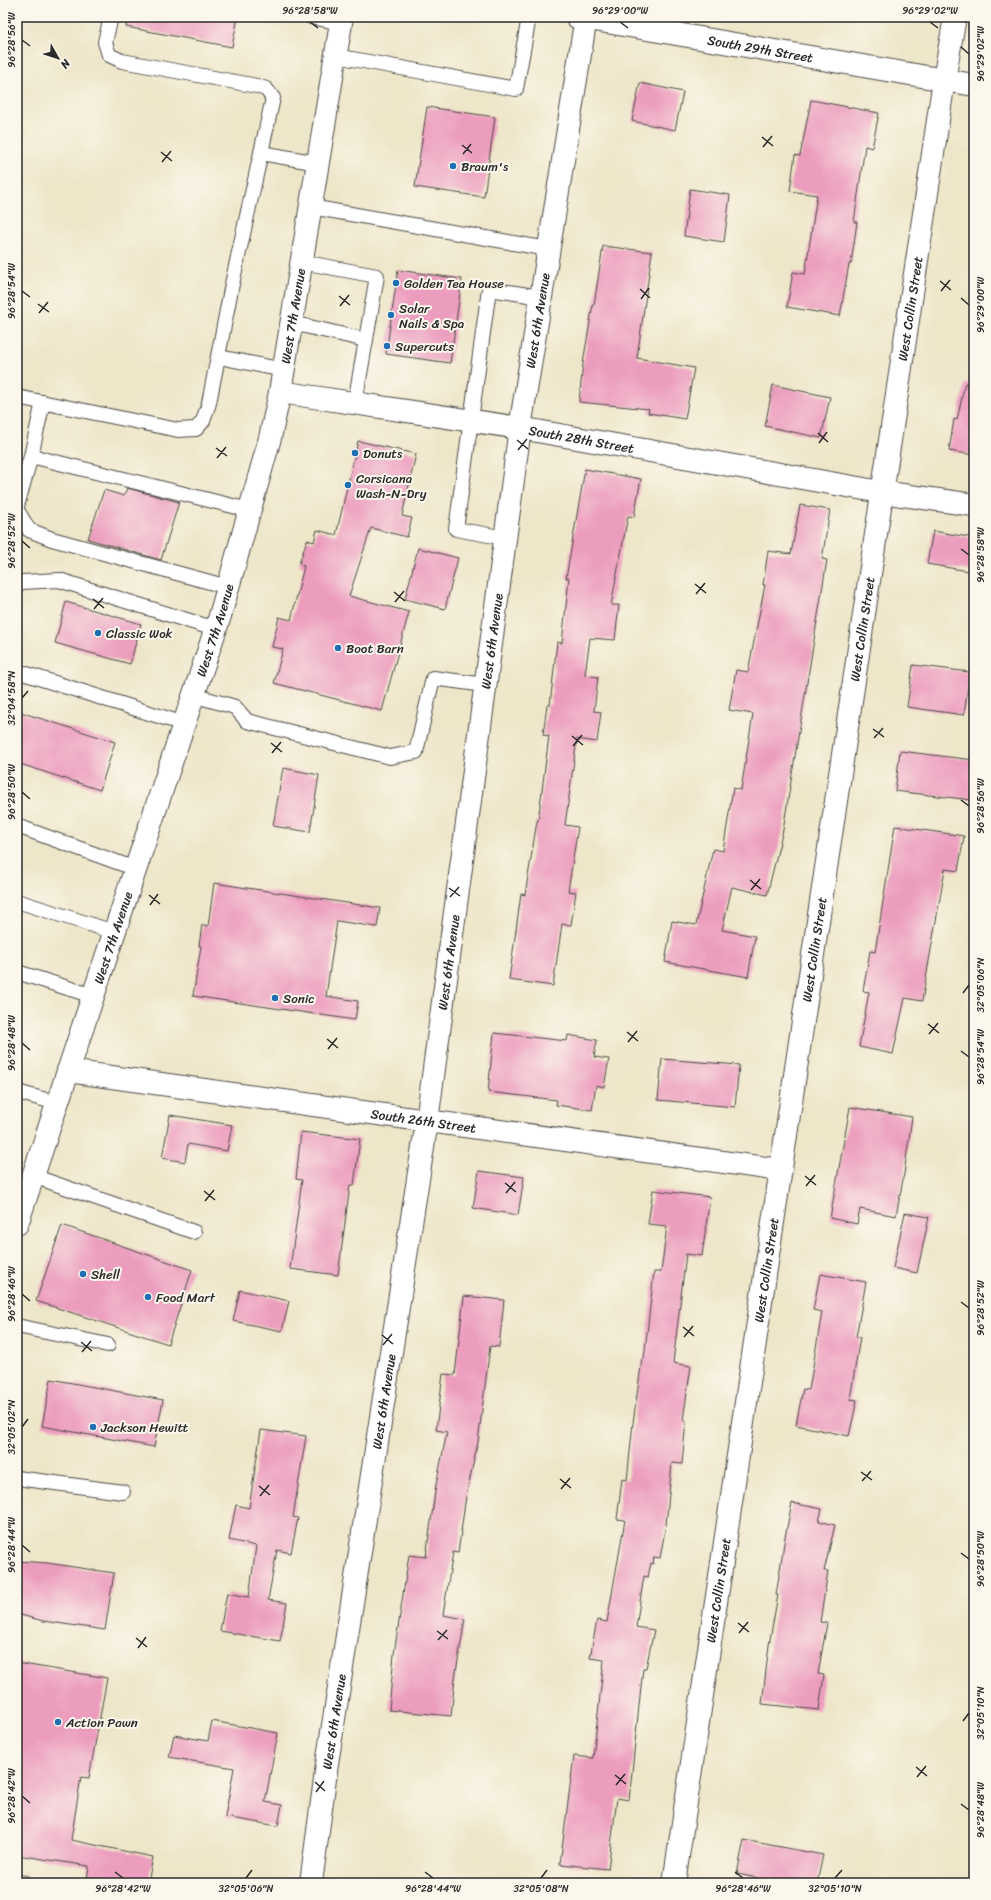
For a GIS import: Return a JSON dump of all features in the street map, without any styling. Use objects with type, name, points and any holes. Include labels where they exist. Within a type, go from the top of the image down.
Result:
[{"type":"street","name":"West Collin Street","points":[[674,1883],[944,80],[955,17]]},
{"type":"street","name":"South 29th Street","points":[[583,18],[974,85]]},
{"type":"street","name":"West 6th Avenue","points":[[311,1883],[329,1756],[427,1121],[520,428],[583,18]]},
{"type":"street","name":"West 7th Avenue","points":[[17,1224],[215,630],[270,438],[284,370],[342,20]]},
{"type":"street","name":"South 28th Street","points":[[280,392],[520,428],[882,492],[974,505]]},
{"type":"street","name":"South 26th Street","points":[[68,1071],[780,1170]]},
{"type":"lane","points":[[17,397],[178,430],[196,429],[203,421],[209,403],[232,284],[273,98],[266,89],[257,86],[122,61],[109,55],[105,42],[111,17]]},
{"type":"lane","points":[[311,17],[342,20]]},
{"type":"lane","points":[[336,56],[516,89],[529,17]]},
{"type":"lane","points":[[261,153],[318,163]]},
{"type":"lane","points":[[311,206],[548,249]]},
{"type":"lane","points":[[302,262],[377,276],[355,403]]},
{"type":"lane","points":[[505,538],[456,529],[489,289],[541,297]]},
{"type":"lane","points":[[292,322],[366,340]]},
{"type":"lane","points":[[219,357],[284,370]]},
{"type":"lane","points":[[17,506],[44,402]]},
{"type":"lane","points":[[31,456],[249,510]]},
{"type":"lane","points":[[17,510],[29,530],[52,539],[228,587]]},
{"type":"lane","points":[[17,585],[22,582],[59,580],[215,630]]},
{"type":"lane","points":[[17,671],[184,724]]},
{"type":"lane","points":[[194,695],[235,707],[247,721],[390,757],[416,752],[433,678],[485,685]]},
{"type":"lane","points":[[17,826],[136,869]]},
{"type":"lane","points":[[17,901],[114,932]]},
{"type":"lane","points":[[17,972],[93,996]]},
{"type":"lane","points":[[17,1092],[57,1103]]},
{"type":"lane","points":[[33,1176],[194,1232]]},
{"type":"lane","points":[[17,1326],[108,1345]]},
{"type":"lane","points":[[17,1478],[123,1492]]},
{"type":"lane","points":[[17,1882],[26,1883]]},
{"type":"building","points":[[127,17],[238,17],[232,47],[126,27]]},
{"type":"building","points":[[640,83],[683,92],[675,130],[632,121]]},
{"type":"building","points":[[811,100],[879,113],[872,148],[865,146],[854,222],[857,222],[851,264],[849,264],[840,316],[787,307],[793,272],[805,274],[817,195],[790,191],[795,155],[800,156]]},
{"type":"building","name":"Braum's","points":[[427,107],[495,117],[484,197],[415,187]]},
{"type":"building","points":[[690,189],[730,195],[724,242],[684,236]]},
{"type":"building","points":[[603,246],[652,252],[637,358],[694,368],[685,419],[648,413],[649,409],[579,402],[583,363]]},
{"type":"building","points":[[398,270],[462,279],[450,363],[386,354]]},
{"type":"building","points":[[965,383],[974,384],[974,455],[949,451],[954,419],[957,420]]},
{"type":"building","points":[[773,385],[830,397],[821,438],[765,426]]},
{"type":"building","points":[[358,441],[416,454],[402,516],[412,518],[407,537],[371,528],[349,596],[409,612],[382,711],[274,683],[283,649],[272,647],[279,617],[291,620],[304,566],[299,564],[307,540],[314,542],[317,530],[336,535]]},
{"type":"building","points":[[585,469],[641,479],[634,517],[628,516],[611,605],[619,605],[615,640],[590,638],[585,675],[598,677],[594,711],[601,712],[597,742],[577,739],[565,825],[578,827],[568,891],[576,892],[571,925],[562,924],[553,986],[509,980],[521,894],[525,895],[538,821],[549,736],[543,735],[547,705],[550,705],[557,642],[562,643],[569,578],[566,578]]},
{"type":"building","points":[[127,488],[179,502],[161,560],[88,539],[104,490],[124,496]]},
{"type":"building","points":[[800,505],[830,510],[822,559],[827,560],[783,830],[767,895],[732,887],[722,930],[755,936],[748,977],[665,962],[672,921],[696,925],[713,849],[723,851],[733,788],[741,790],[753,714],[729,710],[736,670],[748,672],[765,585],[763,585],[768,551],[791,554]]},
{"type":"building","points":[[933,531],[974,538],[974,572],[927,564]]},
{"type":"building","points":[[418,548],[458,558],[445,609],[405,599]]},
{"type":"building","name":"Classic Wok","points":[[66,602],[141,624],[130,664],[55,643]]},
{"type":"building","points":[[913,665],[970,672],[964,715],[907,707]]},
{"type":"building","points":[[17,711],[115,742],[100,790],[17,763]]},
{"type":"building","points":[[900,751],[974,760],[972,800],[895,791]]},
{"type":"building","points":[[283,768],[319,775],[310,832],[273,826]]},
{"type":"building","points":[[895,826],[964,836],[958,871],[945,869],[922,1001],[905,998],[893,1054],[859,1047],[869,992],[863,991],[870,951],[875,952]]},
{"type":"building","points":[[214,883],[380,908],[377,927],[337,921],[326,996],[358,1001],[355,1020],[193,996],[201,946],[199,946],[202,925],[208,926]]},
{"type":"building","points":[[494,1033],[567,1041],[568,1035],[597,1040],[594,1057],[609,1059],[604,1087],[596,1085],[592,1110],[556,1105],[557,1100],[488,1092]]},
{"type":"building","points":[[662,1059],[739,1065],[735,1107],[658,1100]]},
{"type":"building","points":[[850,1107],[912,1117],[896,1216],[860,1209],[857,1224],[830,1218]]},
{"type":"building","points":[[170,1115],[232,1125],[227,1151],[188,1144],[185,1162],[162,1158]]},
{"type":"building","points":[[301,1132],[360,1139],[354,1185],[350,1185],[338,1275],[290,1269],[302,1180],[296,1179]]},
{"type":"building","points":[[479,1171],[524,1177],[518,1215],[473,1208]]},
{"type":"building","points":[[653,1190],[710,1197],[702,1256],[686,1254],[673,1363],[691,1366],[683,1420],[686,1421],[682,1464],[672,1463],[666,1525],[660,1558],[654,1557],[648,1577],[644,1576],[636,1627],[654,1630],[646,1668],[643,1668],[629,1800],[617,1798],[608,1869],[560,1864],[574,1756],[593,1758],[604,1660],[590,1658],[597,1620],[607,1622],[625,1520],[617,1519],[622,1479],[627,1480],[633,1423],[642,1359],[644,1359],[654,1272],[661,1272],[667,1226],[648,1224]]},
{"type":"building","points":[[905,1213],[929,1217],[917,1273],[893,1268]]},
{"type":"building","points":[[62,1225],[192,1270],[168,1344],[36,1301]]},
{"type":"building","points":[[820,1274],[866,1282],[856,1337],[860,1337],[850,1399],[857,1400],[849,1436],[796,1425],[803,1389],[809,1390],[822,1312],[813,1310]]},
{"type":"building","points":[[240,1290],[289,1301],[282,1331],[233,1321]]},
{"type":"building","points":[[464,1296],[504,1300],[499,1347],[490,1346],[478,1442],[466,1496],[458,1553],[453,1552],[443,1615],[465,1619],[455,1678],[451,1716],[389,1710],[394,1654],[409,1555],[426,1557],[436,1485],[447,1432],[436,1430],[443,1374],[455,1375]]},
{"type":"building","points":[[51,1379],[163,1400],[154,1447],[42,1426]]},
{"type":"building","points":[[261,1430],[306,1436],[293,1517],[298,1518],[291,1553],[277,1550],[268,1600],[287,1603],[280,1641],[220,1631],[227,1593],[249,1597],[256,1546],[229,1540],[236,1505],[249,1508]]},
{"type":"building","points":[[792,1503],[822,1509],[819,1521],[835,1525],[824,1571],[828,1571],[820,1622],[827,1623],[818,1674],[824,1675],[819,1710],[762,1704],[769,1645],[778,1595],[776,1595]]},
{"type":"building","points":[[17,1561],[47,1563],[114,1573],[105,1630],[43,1621],[17,1614]]},
{"type":"building","points":[[17,1663],[107,1678],[89,1778],[81,1777],[71,1840],[153,1857],[148,1883],[108,1883],[87,1879],[89,1866],[17,1855]]},
{"type":"building","points":[[212,1721],[278,1733],[265,1802],[282,1805],[278,1826],[225,1817],[234,1768],[169,1757],[174,1735],[208,1741]]},
{"type":"building","points":[[744,1840],[823,1855],[817,1883],[782,1883],[737,1874]]},
{"type":"place","name":"Braum's","points":[[453,166]]},
{"type":"place","name":"Golden Tea House","points":[[396,283]]},
{"type":"place","name":"Solar Nails & Spa","points":[[391,315]]},
{"type":"place","name":"Supercuts","points":[[387,346]]},
{"type":"place","name":"Donuts","points":[[355,453]]},
{"type":"place","name":"Corsicana Wash-N-Dry","points":[[348,485]]},
{"type":"place","name":"Classic Wok","points":[[98,633]]},
{"type":"place","name":"Boot Barn","points":[[338,648]]},
{"type":"place","name":"Sonic","points":[[275,998]]},
{"type":"place","name":"Shell","points":[[83,1274]]},
{"type":"place","name":"Food Mart","points":[[148,1297]]},
{"type":"place","name":"Jackson Hewitt","points":[[93,1427]]},
{"type":"place","name":"Action Pawn","points":[[58,1722]]}]
